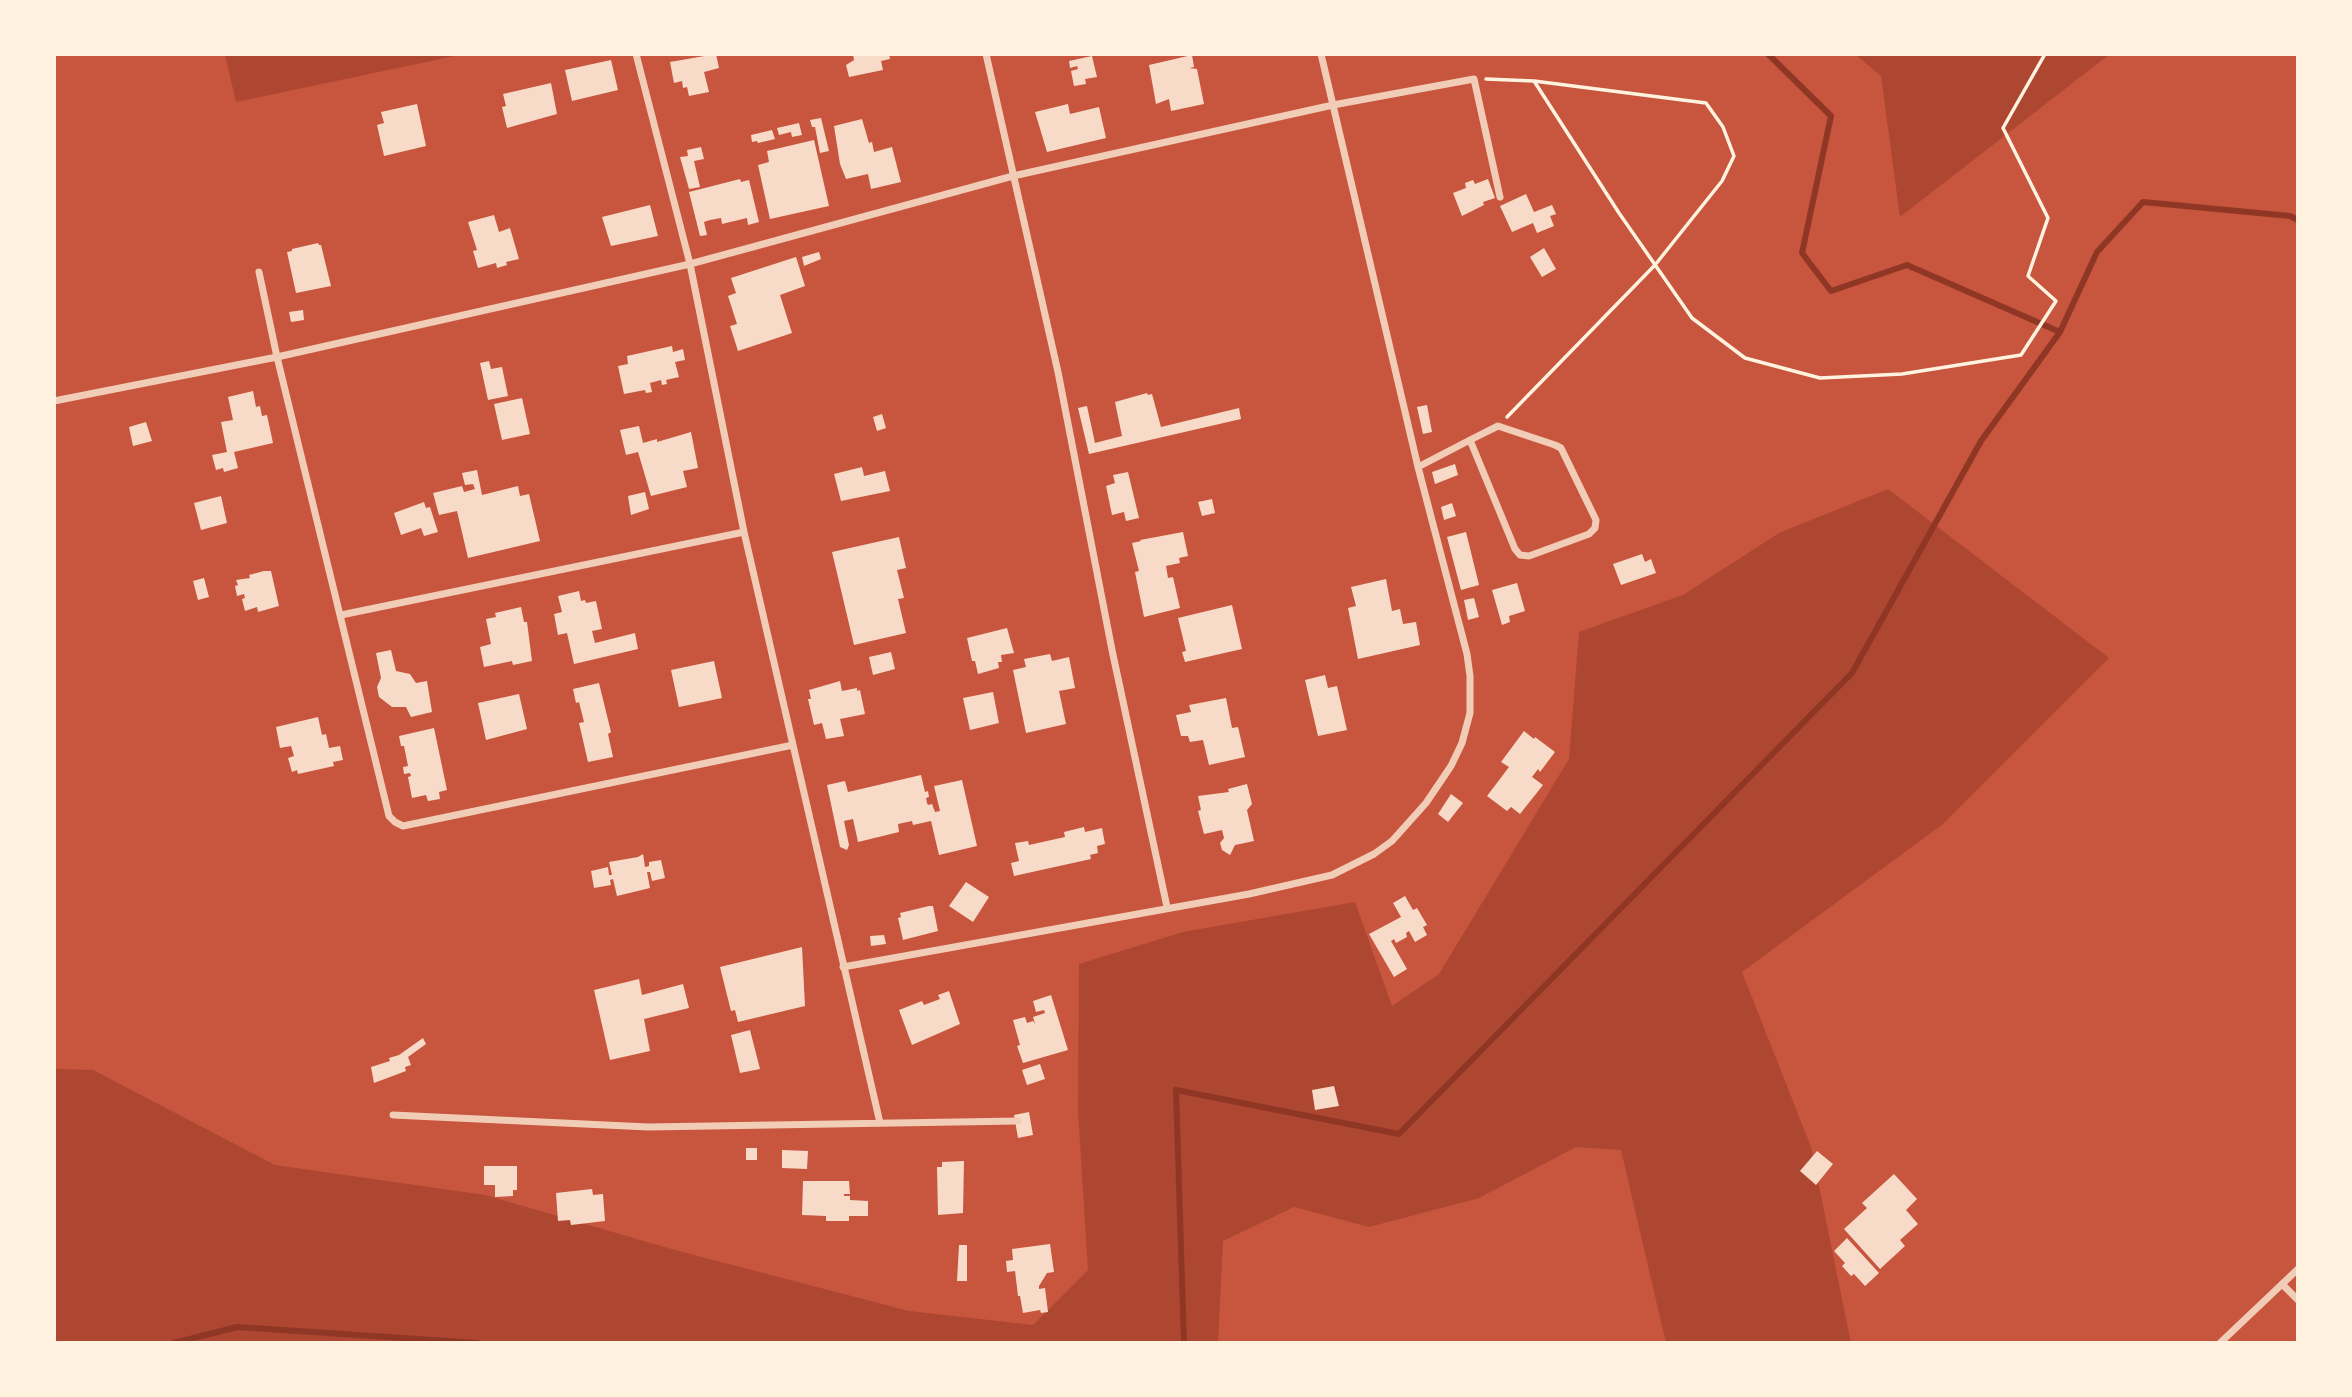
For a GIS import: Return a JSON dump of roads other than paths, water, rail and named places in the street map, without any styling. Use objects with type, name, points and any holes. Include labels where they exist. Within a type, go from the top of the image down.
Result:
[{"type":"street","points":[[636,54],[690,264],[744,531],[880,1123]]},
{"type":"street","points":[[986,54],[1058,372],[1112,650],[1167,907]]},
{"type":"street","points":[[843,967],[1249,894],[1332,875],[1374,854],[1392,841],[1426,803],[1451,766],[1462,743],[1470,713],[1467,654],[1418,467],[1321,54]]},
{"type":"street","points":[[54,401],[276,357],[690,264],[1013,176],[1333,105],[1474,79],[1500,197]]},
{"type":"street","points":[[259,272],[276,357],[389,816],[395,822],[403,826],[793,745]]},
{"type":"street","points":[[1418,467],[1470,440],[1499,426],[1561,448],[1596,520],[1595,528],[1589,534],[1530,556],[1520,555],[1515,549],[1470,440]]},
{"type":"street","points":[[341,615],[744,531]]},
{"type":"street","points":[[393,1115],[648,1127],[1018,1121]]},
{"type":"street","points":[[2220,1343],[2298,1269]]},
{"type":"street","points":[[2282,1284],[2298,1300]]},
{"type":"waterway","points":[[1768,54],[1831,116],[1802,253],[1831,291],[1907,265],[2060,332],[2097,252],[2143,202],[2290,216],[2298,220]]},
{"type":"waterway","points":[[1184,1343],[1176,1090],[1399,1134],[1852,673],[1981,441],[2060,332]]},
{"type":"waterway","points":[[174,1343],[237,1327],[478,1343]]}]
